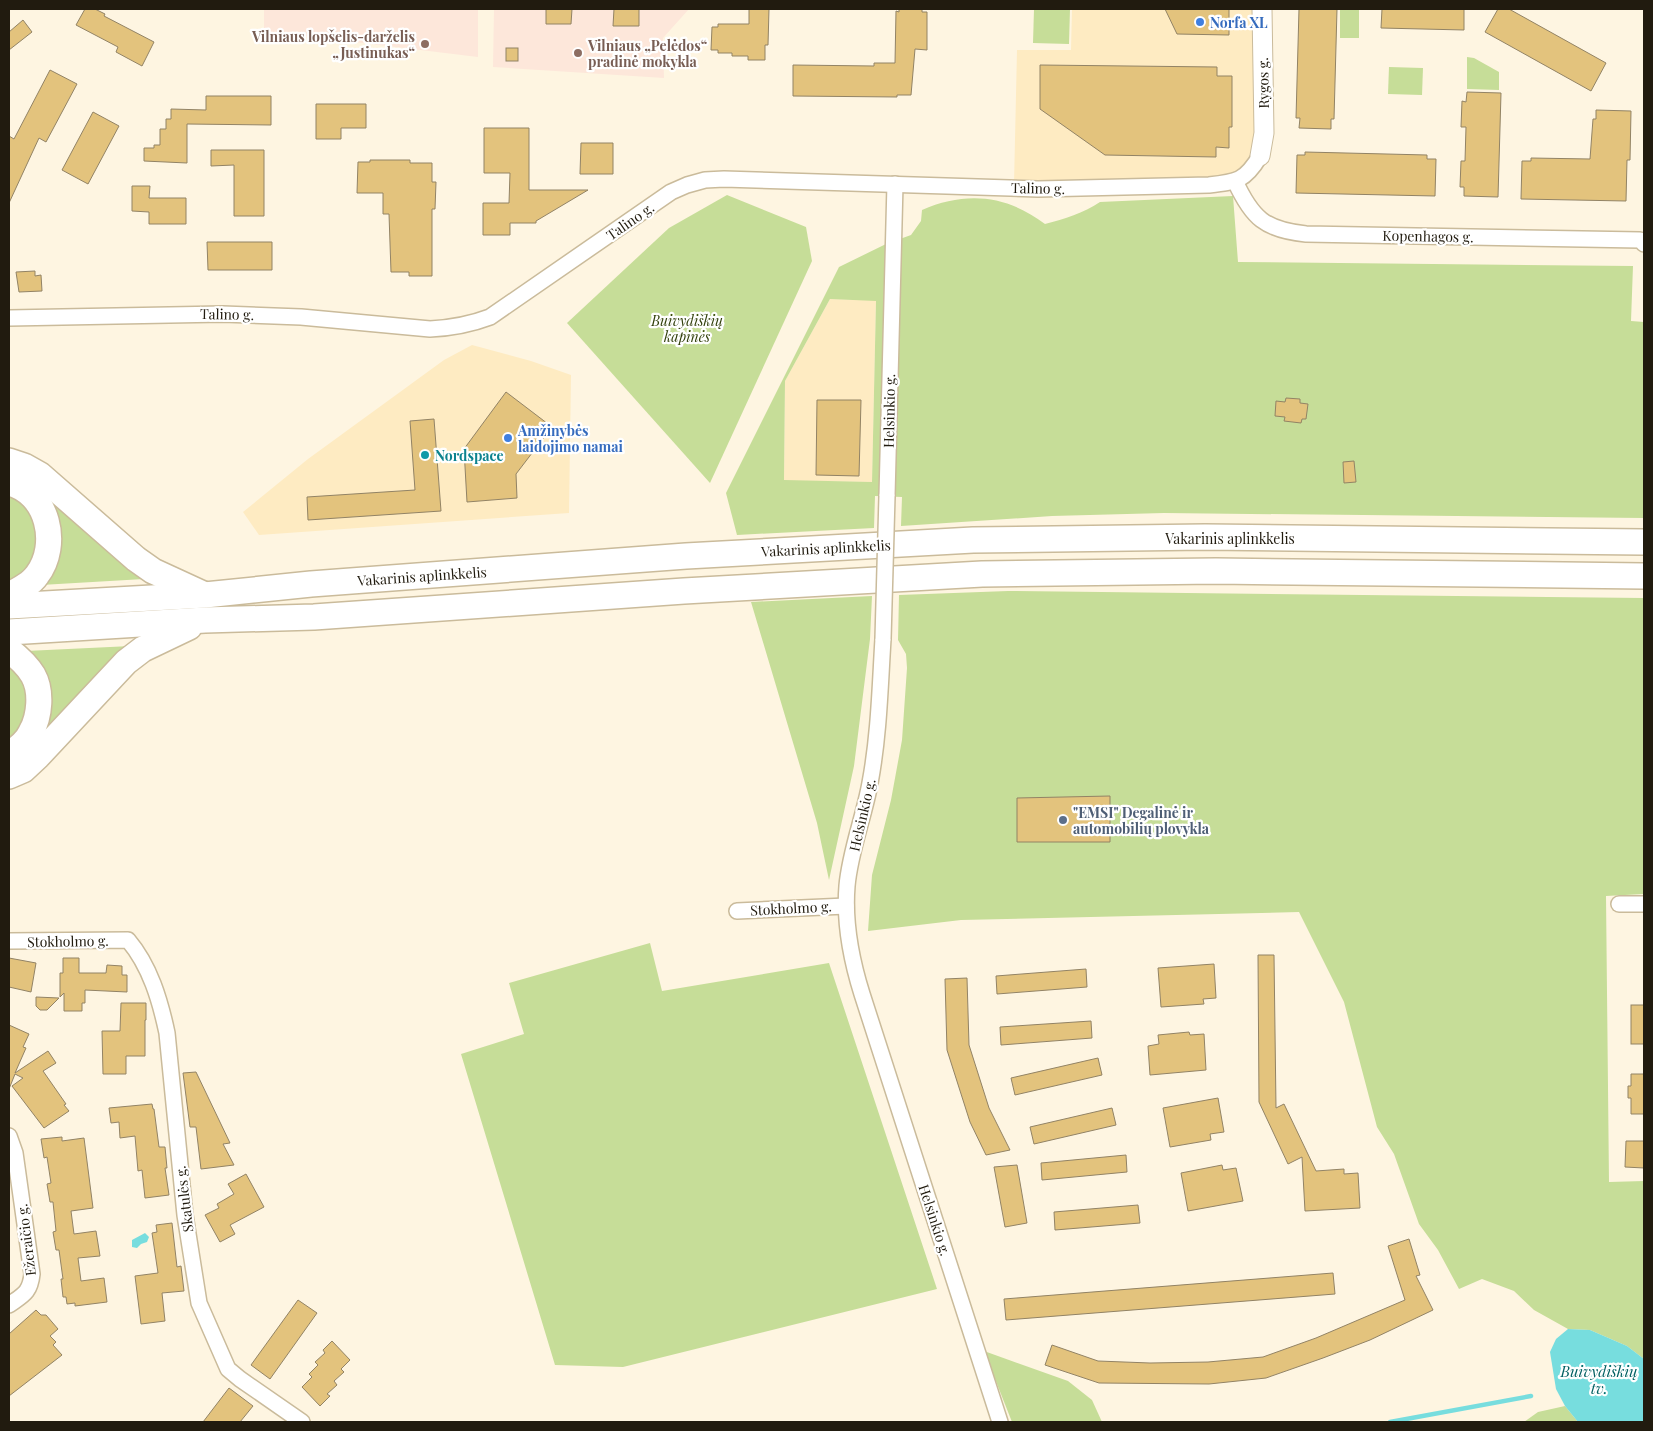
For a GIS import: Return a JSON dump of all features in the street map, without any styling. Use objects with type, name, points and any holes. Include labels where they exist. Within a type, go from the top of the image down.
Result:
[{"type":"highway","points":[[9,461],[24,466],[40,475],[136,559],[153,571],[205,595]]},
{"type":"highway","points":[[9,483],[30,494],[42,510],[49,532],[47,555],[37,575],[19,590],[9,594]]},
{"type":"highway","name":"Vakarinis aplinkkelis","points":[[9,606],[205,595],[311,584],[686,556],[973,540],[1206,537],[1644,542]]},
{"type":"highway","points":[[9,632],[205,620],[314,617],[684,591],[982,574],[1216,571],[1644,576]]},
{"type":"highway","points":[[9,776],[23,770],[38,756],[126,662],[143,649],[205,620]]},
{"type":"highway","points":[[9,650],[23,661],[34,676],[39,693],[38,714],[31,733],[18,748],[9,754]]},
{"type":"street","name":"Rygos g.","points":[[1260,156],[1264,133],[1262,9]]},
{"type":"street","name":"Talino g.","points":[[9,318],[223,314],[301,317],[430,329],[454,328],[475,323],[490,316],[671,192],[705,180],[724,179],[1029,189],[1209,185],[1235,181],[1250,173],[1260,156]]},
{"type":"street","name":"Kopenhagos g.","points":[[1235,181],[1253,213],[1268,226],[1285,232],[1306,234],[1640,240],[1644,244]]},
{"type":"street","name":"Helsinkio g.","points":[[895,184],[879,729],[870,783],[851,864],[846,906],[850,947],[859,985],[1000,1422]]},
{"type":"street","points":[[1620,904],[1644,904]]},
{"type":"street","name":"Stokholmo g.","points":[[737,911],[846,906]]},
{"type":"street","name":"Stokholmo g.","points":[[9,941],[128,940]]},
{"type":"street","name":"Skatulės g.","points":[[128,940],[139,953],[150,978],[161,1006],[167,1033],[185,1215],[200,1302],[228,1368],[247,1384],[302,1422]]},
{"type":"street","name":"Ežeraičio g.","points":[[9,1136],[15,1153],[32,1274],[31,1285],[27,1293],[9,1305]]},
{"type":"shaded area","name":"Vilniaus lopšelis-darželis „Justinukas“","points":[[264,9],[478,9],[478,57],[264,31]]},
{"type":"shaded area","name":"Vilniaus „Pelėdos“ pradinė mokykla","points":[[494,9],[689,9],[663,38],[664,78],[493,67]]},
{"type":"shaded area","points":[[1072,9],[1254,9],[1255,142],[1253,153],[1248,163],[1241,170],[1222,178],[1014,184],[1017,50],[1071,50]]},
{"type":"shaded area","points":[[830,299],[876,300],[872,482],[784,481],[785,381]]},
{"type":"shaded area","points":[[472,345],[531,361],[571,375],[569,513],[259,535],[243,512],[308,459],[444,360]]},
{"type":"green space","points":[[1034,9],[1070,9],[1069,44],[1033,43]]},
{"type":"green space","points":[[1340,9],[1359,9],[1359,38],[1340,38]]},
{"type":"green space","points":[[1467,57],[1474,58],[1499,72],[1499,90],[1467,89]]},
{"type":"green space","points":[[1389,67],[1423,68],[1422,95],[1388,94]]},
{"type":"green space","name":"Buivydiškių kapinės","points":[[727,195],[806,227],[812,261],[710,483],[567,323],[669,228]]},
{"type":"green space","points":[[1233,196],[1238,262],[1633,266],[1631,321],[1644,322],[1644,518],[1164,513],[1052,516],[901,526],[902,497],[875,496],[874,528],[737,535],[726,493],[839,267],[886,244],[911,235],[921,221],[922,210],[954,200],[970,198],[1001,202],[1031,214],[1045,224],[1074,215],[1100,202]],"holes":[[[830,299],[876,301],[872,482],[784,480],[785,381]]]},
{"type":"green space","points":[[9,492],[25,502],[40,526],[31,569],[9,585]]},
{"type":"green space","points":[[46,496],[144,579],[41,585],[60,527],[58,514]]},
{"type":"green space","points":[[1008,591],[1644,598],[1644,894],[1606,896],[1609,1182],[1644,1181],[1644,1359],[1627,1346],[1590,1330],[1568,1329],[1534,1310],[1514,1291],[1482,1279],[1459,1289],[1438,1250],[1419,1224],[1394,1154],[1377,1127],[1344,1002],[1299,912],[961,920],[868,931],[872,875],[891,800],[902,740],[907,668],[906,654],[898,640],[899,595]]},
{"type":"green space","points":[[872,596],[870,639],[854,766],[829,880],[817,823],[751,602]]},
{"type":"green space","points":[[131,646],[39,740],[26,651]]},
{"type":"green space","points":[[9,664],[20,676],[27,690],[27,719],[9,743]]},
{"type":"green space","points":[[650,943],[662,991],[829,963],[937,1289],[623,1367],[555,1365],[461,1054],[524,1034],[509,983]]},
{"type":"green space","points":[[984,1351],[1068,1381],[1092,1400],[1102,1422],[1012,1422]]},
{"type":"green space","points":[[1565,1406],[1578,1422],[1524,1422],[1538,1412]]},
{"type":"water","points":[[145,1233],[149,1237],[147,1242],[137,1248],[132,1247],[132,1240]]},
{"type":"water","name":"Buivydiškių tv.","points":[[1568,1329],[1590,1330],[1627,1346],[1644,1359],[1644,1422],[1578,1422],[1565,1406],[1556,1389],[1550,1352],[1556,1339]]},
{"type":"building","points":[[85,9],[95,9],[105,14],[104,16],[154,42],[142,66],[116,52],[118,47],[76,25]]},
{"type":"building","points":[[546,9],[572,9],[571,24],[546,24]]},
{"type":"building","points":[[614,9],[639,9],[639,26],[613,26]]},
{"type":"building","points":[[749,9],[769,9],[768,45],[765,45],[765,60],[748,60],[748,56],[732,56],[732,53],[718,53],[718,50],[711,50],[712,27],[718,27],[718,24],[749,24]]},
{"type":"building","points":[[899,9],[922,9],[922,12],[927,12],[927,50],[915,49],[911,95],[897,95],[897,97],[793,96],[793,65],[874,66],[874,63],[895,63],[896,11],[899,12]]},
{"type":"building","name":"Norfa XL","points":[[1165,9],[1229,9],[1229,35],[1177,34]]},
{"type":"building","points":[[1299,9],[1337,9],[1334,119],[1331,119],[1331,129],[1299,128],[1300,118],[1296,118]]},
{"type":"building","points":[[1382,9],[1464,9],[1464,30],[1381,28]]},
{"type":"building","points":[[1498,9],[1509,9],[1606,63],[1591,91],[1485,32]]},
{"type":"building","points":[[23,20],[32,32],[9,50],[9,32]]},
{"type":"building","points":[[506,48],[518,48],[518,61],[506,61]]},
{"type":"building","points":[[1040,65],[1217,67],[1217,76],[1232,76],[1232,127],[1229,127],[1229,148],[1216,147],[1216,157],[1105,155],[1040,109]]},
{"type":"building","points":[[50,70],[77,84],[46,142],[39,138],[9,203],[9,136],[14,139]]},
{"type":"building","points":[[1467,92],[1501,93],[1498,197],[1464,196],[1464,187],[1460,187],[1461,161],[1465,161],[1466,127],[1461,127],[1462,101],[1466,102]]},
{"type":"building","points":[[206,96],[271,96],[271,125],[187,124],[187,163],[144,161],[144,148],[154,148],[154,145],[160,145],[160,129],[166,129],[166,119],[171,119],[171,109],[206,110]]},
{"type":"building","points":[[316,104],[366,104],[366,128],[341,128],[341,139],[316,139]]},
{"type":"building","points":[[1596,110],[1631,111],[1630,160],[1627,160],[1626,201],[1521,199],[1522,161],[1531,161],[1531,158],[1590,159],[1593,119],[1596,119]]},
{"type":"building","points":[[93,112],[119,126],[88,184],[62,170]]},
{"type":"building","points":[[484,128],[529,128],[529,190],[588,190],[536,221],[536,223],[510,223],[510,235],[483,235],[483,203],[509,203],[510,173],[484,173]]},
{"type":"building","points":[[581,143],[613,143],[613,174],[580,174]]},
{"type":"building","points":[[211,150],[264,150],[264,216],[234,216],[234,165],[211,166]]},
{"type":"building","points":[[1305,152],[1427,155],[1427,159],[1436,159],[1435,196],[1296,193],[1297,155],[1305,155]]},
{"type":"building","points":[[370,160],[410,160],[410,163],[432,163],[432,182],[436,182],[435,209],[432,209],[432,276],[409,276],[409,272],[391,272],[389,214],[383,214],[383,193],[357,193],[358,162],[370,162]]},
{"type":"building","points":[[132,186],[150,186],[149,198],[186,198],[186,224],[149,224],[149,212],[132,211]]},
{"type":"building","points":[[207,242],[272,242],[272,270],[208,270]]},
{"type":"building","points":[[35,271],[35,276],[41,275],[42,291],[19,292],[16,272]]},
{"type":"building","name":"Amžinybės laidojimo namai","points":[[506,392],[552,427],[516,474],[517,498],[467,502],[464,449]]},
{"type":"building","points":[[1286,398],[1300,399],[1300,403],[1308,404],[1306,419],[1302,419],[1301,423],[1284,421],[1285,417],[1275,416],[1276,401],[1285,402]]},
{"type":"building","points":[[817,400],[861,400],[859,476],[816,475]]},
{"type":"building","name":"Nordspace","points":[[434,419],[441,511],[308,520],[307,497],[415,490],[410,421]]},
{"type":"building","points":[[1354,461],[1356,482],[1344,483],[1343,462]]},
{"type":"building","name":"\"EMSI\" Degalinė ir automobilių plovykla","points":[[1110,796],[1110,842],[1017,842],[1017,798]]},
{"type":"building","points":[[1258,955],[1274,955],[1276,1108],[1284,1104],[1316,1171],[1344,1169],[1344,1174],[1358,1173],[1360,1208],[1305,1211],[1302,1157],[1288,1164],[1259,1102]]},
{"type":"building","points":[[9,958],[36,963],[31,992],[9,987]]},
{"type":"building","points":[[63,958],[79,958],[79,973],[106,973],[107,965],[122,966],[122,975],[127,975],[127,992],[85,990],[85,1003],[82,1003],[82,1011],[64,1011],[64,993],[60,997],[60,973],[63,973]]},
{"type":"building","points":[[1214,964],[1216,998],[1203,999],[1204,1004],[1161,1007],[1158,968]]},
{"type":"building","points":[[1086,969],[1087,987],[997,994],[996,976]]},
{"type":"building","points":[[967,978],[969,1045],[989,1108],[1010,1150],[986,1155],[970,1122],[947,1050],[945,979]]},
{"type":"building","points":[[36,997],[59,998],[47,1010],[40,1010],[36,1006]]},
{"type":"building","points":[[121,1003],[146,1003],[145,1056],[126,1056],[126,1074],[103,1074],[102,1031],[120,1031]]},
{"type":"building","points":[[1631,1005],[1644,1005],[1644,1044],[1631,1044]]},
{"type":"building","points":[[1091,1021],[1092,1038],[1001,1045],[1000,1027]]},
{"type":"building","points":[[9,1025],[29,1034],[23,1047],[26,1048],[15,1073],[48,1051],[56,1063],[43,1071],[69,1111],[44,1128],[12,1086],[23,1078],[15,1074],[9,1089]]},
{"type":"building","points":[[1189,1032],[1190,1035],[1204,1034],[1206,1070],[1150,1075],[1148,1046],[1159,1044],[1158,1035]]},
{"type":"building","points":[[1098,1058],[1102,1075],[1015,1095],[1011,1078]]},
{"type":"building","points":[[196,1072],[230,1143],[223,1144],[234,1165],[201,1169],[196,1127],[190,1127],[183,1073]]},
{"type":"building","points":[[1631,1074],[1644,1074],[1644,1114],[1631,1114],[1631,1098],[1628,1098],[1628,1086],[1631,1086]]},
{"type":"building","points":[[1218,1098],[1224,1132],[1210,1134],[1211,1140],[1170,1147],[1163,1108]]},
{"type":"building","points":[[152,1104],[159,1147],[165,1147],[167,1168],[165,1168],[169,1195],[145,1198],[142,1170],[138,1171],[135,1136],[120,1138],[119,1122],[111,1123],[109,1108]]},
{"type":"building","points":[[1112,1108],[1116,1125],[1034,1144],[1030,1127]]},
{"type":"building","points":[[62,1137],[62,1141],[84,1138],[93,1208],[71,1211],[74,1234],[96,1231],[100,1256],[78,1258],[81,1281],[104,1278],[107,1302],[75,1306],[75,1303],[67,1304],[66,1297],[63,1297],[61,1279],[63,1279],[59,1250],[56,1250],[53,1232],[56,1231],[53,1202],[50,1202],[47,1184],[51,1183],[47,1157],[44,1158],[41,1139]]},
{"type":"building","points":[[1626,1141],[1644,1141],[1644,1168],[1625,1167]]},
{"type":"building","points":[[1126,1155],[1127,1172],[1042,1180],[1041,1163]]},
{"type":"building","points":[[1017,1165],[1027,1223],[1005,1227],[994,1167]]},
{"type":"building","points":[[1222,1165],[1223,1170],[1236,1168],[1243,1201],[1188,1211],[1181,1173]]},
{"type":"building","points":[[246,1174],[264,1207],[230,1225],[235,1234],[220,1242],[205,1215],[219,1208],[217,1204],[234,1194],[228,1184]]},
{"type":"building","points":[[1138,1205],[1140,1223],[1055,1230],[1054,1212]]},
{"type":"building","points":[[172,1223],[177,1267],[181,1266],[184,1291],[162,1293],[165,1321],[141,1324],[135,1276],[158,1273],[152,1233],[157,1232],[156,1225]]},
{"type":"building","points":[[1409,1239],[1420,1275],[1416,1276],[1433,1310],[1370,1340],[1266,1378],[1209,1384],[1099,1383],[1045,1365],[1052,1345],[1098,1361],[1150,1363],[1208,1362],[1263,1357],[1316,1338],[1405,1300],[1388,1246]]},
{"type":"building","points":[[1333,1273],[1335,1294],[1006,1320],[1004,1299]]},
{"type":"building","points":[[298,1300],[317,1313],[270,1379],[251,1365]]},
{"type":"building","points":[[36,1310],[41,1315],[46,1315],[58,1329],[50,1336],[56,1342],[53,1345],[62,1355],[9,1396],[9,1334]]},
{"type":"building","points":[[332,1341],[350,1360],[341,1369],[344,1372],[334,1381],[337,1385],[327,1394],[330,1396],[320,1406],[302,1387],[312,1377],[309,1374],[318,1365],[315,1362],[325,1353],[323,1350]]},
{"type":"building","points":[[229,1388],[253,1406],[240,1422],[203,1422]]},
{"type":"waterway","points":[[1390,1422],[1531,1396]]},
{"type":"place","name":"Norfa XL","points":[[1200,22]]},
{"type":"place","name":"Vilniaus lopšelis-darželis „Justinukas“","points":[[425,44]]},
{"type":"place","name":"Vilniaus „Pelėdos“ pradinė mokykla","points":[[578,53]]},
{"type":"place","name":"Amžinybės laidojimo namai","points":[[508,438]]},
{"type":"place","name":"Nordspace","points":[[425,455]]},
{"type":"place","name":"\"EMSI\" Degalinė ir automobilių plovykla","points":[[1063,820]]}]
